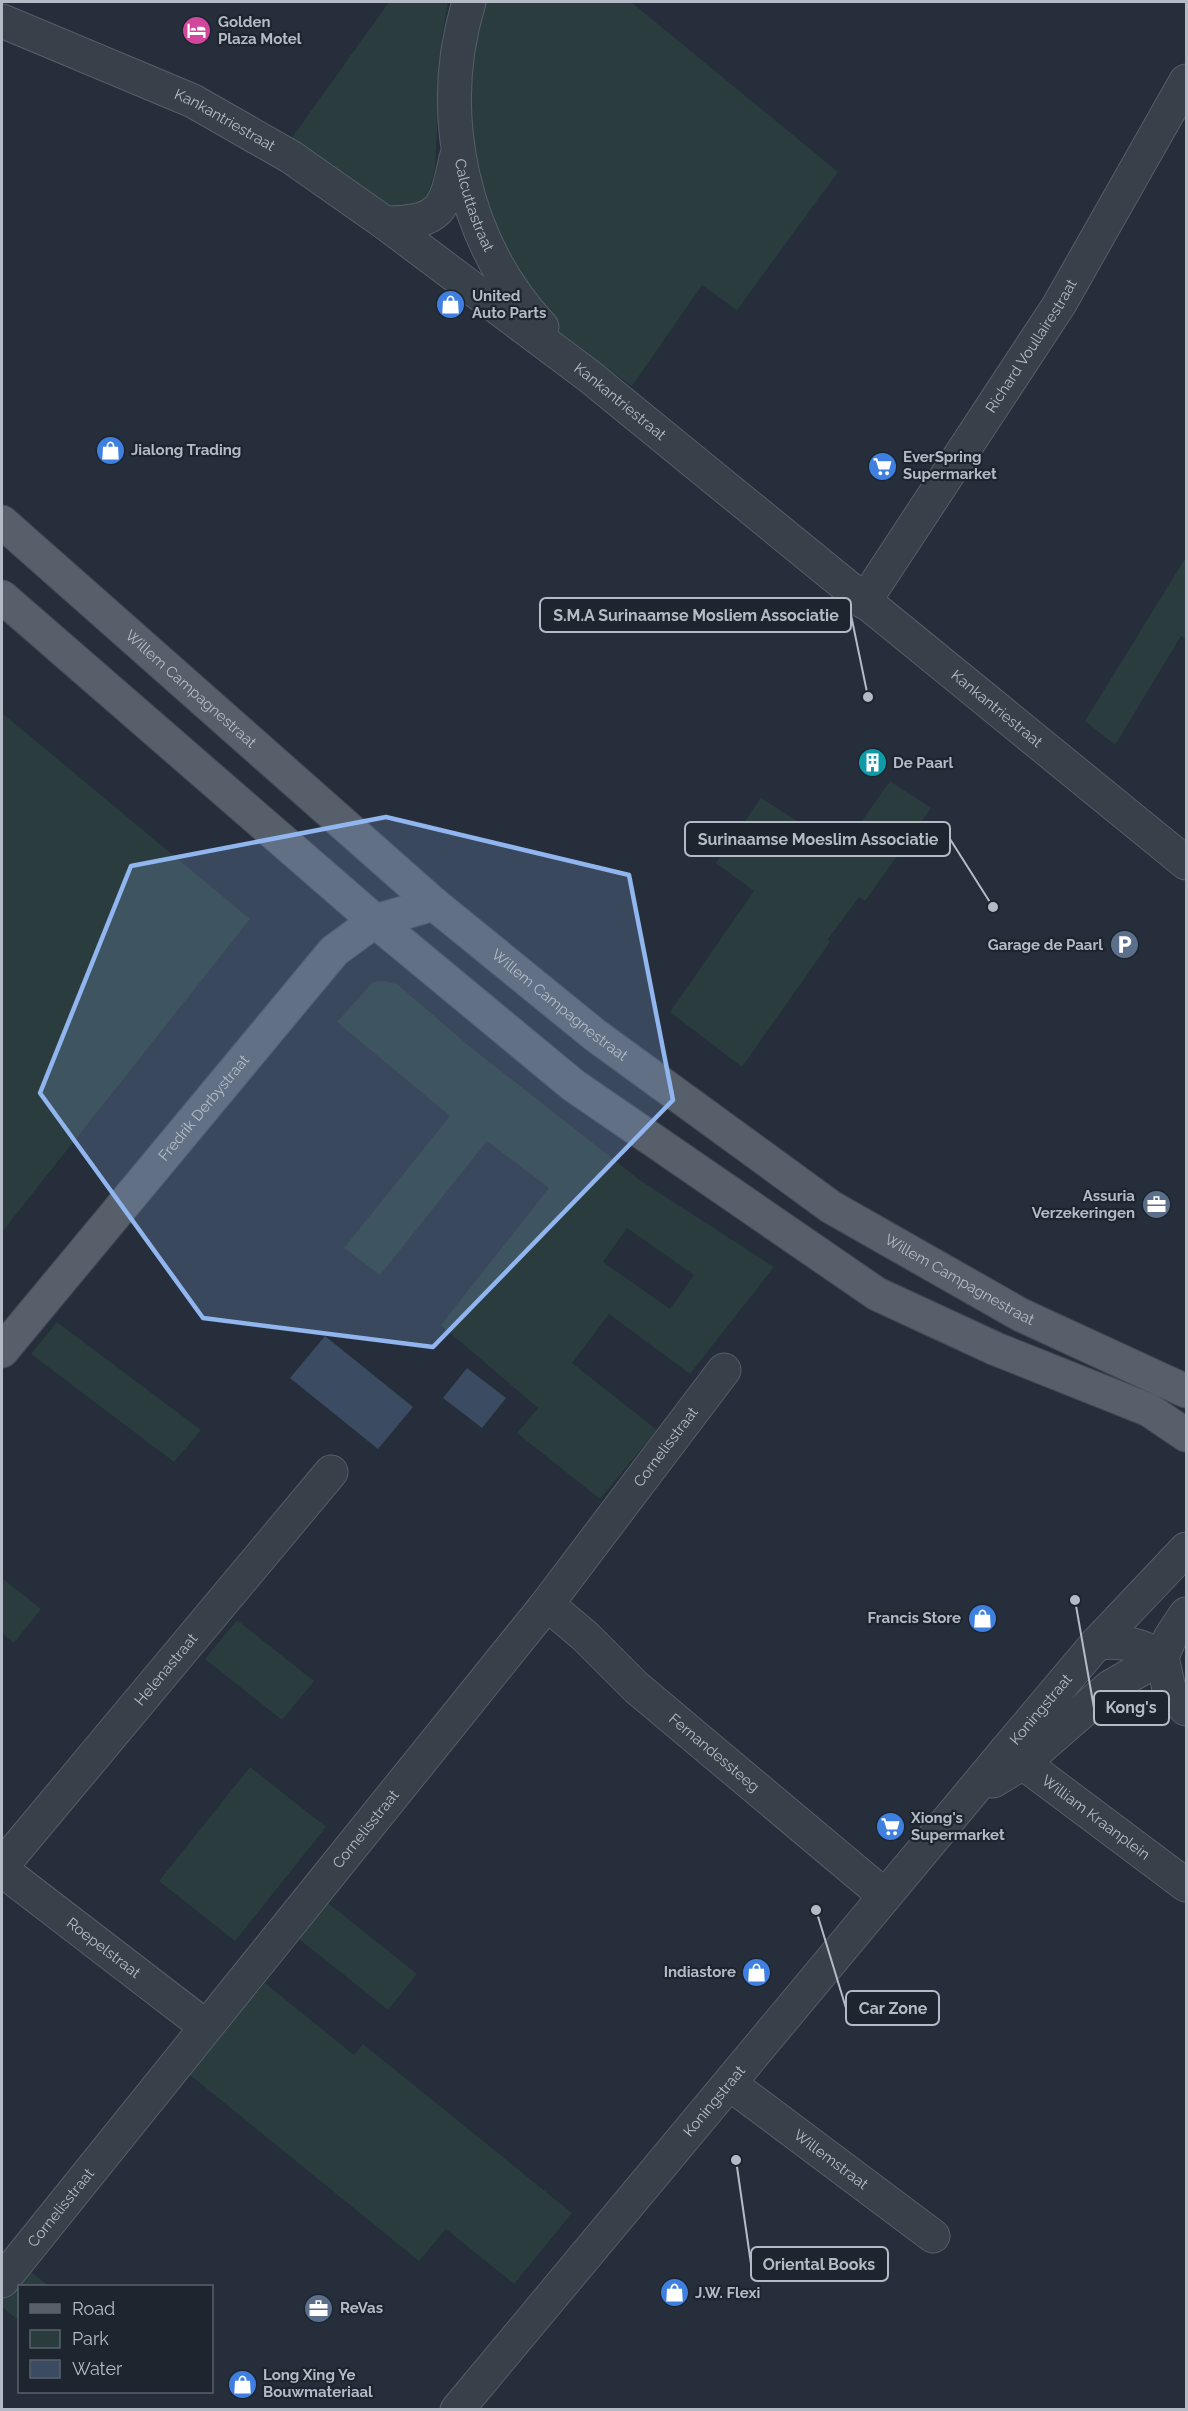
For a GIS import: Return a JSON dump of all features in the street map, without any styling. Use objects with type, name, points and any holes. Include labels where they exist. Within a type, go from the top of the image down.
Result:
[{"type":"main road","name":"Willem Campagnestraat","points":[[2,522],[434,904],[595,1035],[831,1207],[1021,1315],[1186,1391]]},
{"type":"main road","points":[[2,597],[375,921],[573,1085],[857,1283],[996,1349],[1149,1410],[1186,1435]]},
{"type":"main road","name":"Fredrik Derbystraat","points":[[2,1351],[334,951],[375,921],[434,904]]},
{"type":"street","name":"Calcuttastraat","points":[[470,2],[462,27],[456,78],[458,148],[463,183],[485,244],[524,307],[589,376]]},
{"type":"street","name":"Kankantriestraat","points":[[2,21],[193,101],[291,157],[385,223],[589,376],[1186,864]]},
{"type":"street","name":"Richard Voullairestraat","points":[[864,602],[1059,305],[1186,81]]},
{"type":"street","points":[[385,223],[424,220],[442,206],[458,148]]},
{"type":"street","name":"Cornelisstraat","points":[[2,2281],[547,1604],[724,1370]]},
{"type":"street","name":"Helenastraat","points":[[2,1868],[331,1472]]},
{"type":"street","name":"Koningstraat","points":[[1014,1757],[1096,1644],[1186,1550]]},
{"type":"street","name":"Fernandessteeg","points":[[547,1604],[586,1637],[637,1688],[885,1896]]},
{"type":"street","points":[[1186,1614],[1170,1638],[1162,1657],[1169,1689],[1186,1709]]},
{"type":"street","points":[[1096,1644],[1115,1640],[1152,1651],[1162,1657]]},
{"type":"street","name":"Koningstraat","points":[[457,2409],[971,1794],[1014,1757],[1110,1687],[1162,1657]]},
{"type":"street","name":"William Kraanplein","points":[[1014,1757],[1186,1885]]},
{"type":"street","name":"Roepelstraat","points":[[2,1868],[206,2026]]},
{"type":"street","name":"Willemstraat","points":[[730,2084],[933,2236]]},
{"type":"highlighted area","points":[[386,817],[629,875],[673,1100],[433,1347],[203,1318],[40,1093],[131,866]]},
{"type":"green space","points":[[389,2],[448,2],[442,35],[435,169],[427,198],[416,208],[401,212],[366,195],[291,139]]},
{"type":"green space","points":[[486,2],[631,2],[838,172],[737,310],[702,285],[632,386],[569,341],[546,320],[515,276],[497,239],[483,201],[474,161],[469,121],[469,80],[475,40]]},
{"type":"green space","points":[[1186,557],[1186,639],[1181,636],[1115,745],[1085,721]]},
{"type":"green space","points":[[2,713],[250,919],[2,1232]]},
{"type":"green space","points":[[890,781],[931,808],[865,901],[859,897],[828,939],[830,942],[742,1067],[670,1012],[754,891],[716,863],[761,798],[842,849]]},
{"type":"green space","points":[[384,981],[397,984],[469,1046],[641,1181],[774,1267],[690,1374],[609,1314],[572,1363],[657,1430],[600,1499],[517,1433],[538,1408],[441,1325],[549,1188],[487,1141],[380,1275],[344,1248],[450,1116],[337,1022],[373,982]],"holes":[[[627,1228],[694,1275],[670,1309],[603,1262]]]},
{"type":"green space","points":[[57,1322],[201,1430],[174,1462],[31,1354]]},
{"type":"green space","points":[[2,1578],[41,1609],[14,1643],[2,1633]]},
{"type":"green space","points":[[237,1620],[314,1681],[282,1720],[205,1659]]},
{"type":"green space","points":[[250,1767],[326,1827],[235,1941],[159,1881]]},
{"type":"green space","points":[[328,1903],[417,1974],[388,2010],[299,1939]]},
{"type":"green space","points":[[265,1983],[354,2055],[363,2044],[572,2213],[514,2284],[446,2229],[419,2261],[190,2075]]},
{"type":"green space","points":[[27,2269],[48,2285],[18,2285],[18,2320],[2,2307],[2,2301]]},
{"type":"water","points":[[325,1336],[413,1407],[378,1449],[290,1378]]},
{"type":"water","points":[[467,1368],[506,1398],[482,1428],[443,1398]]},
{"type":"place","name":"Golden Plaza Motel","points":[[197,31]]},
{"type":"place","name":"United Auto Parts","points":[[451,305]]},
{"type":"place","name":"Jialong Trading","points":[[110,450]]},
{"type":"place","name":"EverSpring Supermarket","points":[[882,466]]},
{"type":"place","name":"S.M.A Surinaamse Mosliem Associatie","points":[[868,697]]},
{"type":"place","name":"De Paarl","points":[[872,763]]},
{"type":"place","name":"Surinaamse Moeslim Associatie","points":[[993,907]]},
{"type":"place","name":"Garage de Paarl","points":[[1124,945]]},
{"type":"place","name":"Assuria Verzekeringen","points":[[1156,1205]]},
{"type":"place","name":"Kong's","points":[[1075,1600]]},
{"type":"place","name":"Francis Store","points":[[982,1618]]},
{"type":"place","name":"Xiong's Supermarket","points":[[890,1827]]},
{"type":"place","name":"Car Zone","points":[[816,1910]]},
{"type":"place","name":"Indiastore","points":[[757,1972]]},
{"type":"place","name":"Oriental Books","points":[[736,2160]]},
{"type":"place","name":"J.W. Flexi","points":[[674,2293]]},
{"type":"place","name":"ReVas","points":[[319,2308]]},
{"type":"place","name":"Long Xing Ye Bouwmateriaal","points":[[242,2384]]}]
